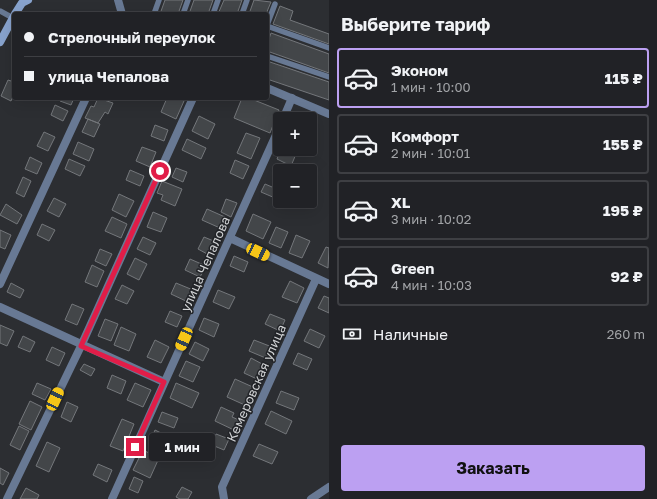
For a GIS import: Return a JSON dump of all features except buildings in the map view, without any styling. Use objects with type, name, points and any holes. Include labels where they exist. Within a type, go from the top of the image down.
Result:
[{"type":"main road","points":[[16,12],[22,3],[28,0]]},
{"type":"main road","points":[[0,42],[12,20]]},
{"type":"street","points":[[118,0],[121,12]]},
{"type":"street","points":[[269,89],[329,114]]},
{"type":"street","points":[[286,112],[292,98]]},
{"type":"street","points":[[0,284],[85,100]]},
{"type":"street","points":[[7,499],[81,346],[192,100]]},
{"type":"street","name":"улица Чепалова","points":[[112,499],[273,142]]},
{"type":"street","points":[[230,238],[329,284]]},
{"type":"street","name":"Кемеровская улица","points":[[224,499],[222,487],[316,279]]},
{"type":"street","points":[[0,307],[81,346],[164,382]]},
{"type":"street","points":[[311,499],[329,486]]},
{"type":"lane","points":[[155,12],[159,0]]},
{"type":"lane","points":[[184,12],[188,0]]},
{"type":"lane","points":[[214,12],[218,0]]},
{"type":"lane","points":[[243,12],[247,0]]},
{"type":"lane","points":[[269,20],[275,4]]},
{"type":"lane","points":[[0,11],[12,15]]},
{"type":"lane","points":[[269,26],[329,48]]},
{"type":"lane","points":[[269,57],[329,77]]},
{"type":"route","points":[[135,447],[164,382],[81,346],[160,171]]}]
